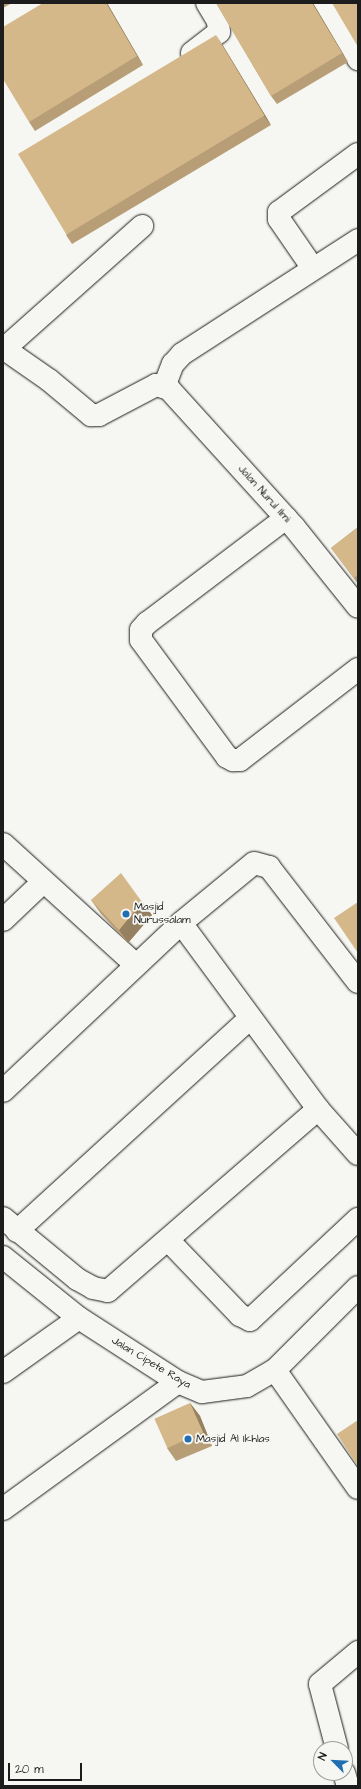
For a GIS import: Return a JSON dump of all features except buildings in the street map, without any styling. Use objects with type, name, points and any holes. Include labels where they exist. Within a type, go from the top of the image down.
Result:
[{"type":"street","points":[[172,65],[216,36],[220,26],[207,3]]},
{"type":"street","points":[[324,3],[358,59]]},
{"type":"street","points":[[312,267],[279,219],[279,212],[358,154]]},
{"type":"street","points":[[142,226],[6,355],[49,380],[95,416],[156,385],[164,386],[176,359],[312,267],[358,240]]},
{"type":"street","name":"Jalan Nurul Ilmi","points":[[164,386],[286,518],[358,607]]},
{"type":"street","points":[[286,518],[147,623],[141,630],[141,640],[227,757],[233,760],[240,760],[358,669]]},
{"type":"street","points":[[321,560],[339,546]]},
{"type":"street","points":[[3,844],[42,883],[136,965]]},
{"type":"street","points":[[3,1091],[136,965],[248,866],[265,864],[358,982]]},
{"type":"street","points":[[3,920],[42,883]]},
{"type":"street","points":[[181,924],[318,1109],[358,1154]]},
{"type":"street","points":[[250,1018],[10,1224],[77,1279],[102,1291],[113,1288],[318,1109]]},
{"type":"street","points":[[168,1240],[240,1316],[250,1320],[358,1219]]},
{"type":"street","name":"Jalan Cipete Raya","points":[[3,1257],[80,1318],[178,1382],[202,1392],[228,1391],[247,1386],[275,1370],[358,1287]]},
{"type":"street","points":[[3,1372],[80,1318]]},
{"type":"street","points":[[275,1370],[358,1488]]},
{"type":"street","points":[[3,1509],[178,1382]]},
{"type":"street","points":[[335,1741],[320,1684],[358,1652]]},
{"type":"place","name":"Masjid Nurussalam","points":[[126,914]]},
{"type":"place","name":"Masjid Al Ikhlas","points":[[188,1439]]}]
